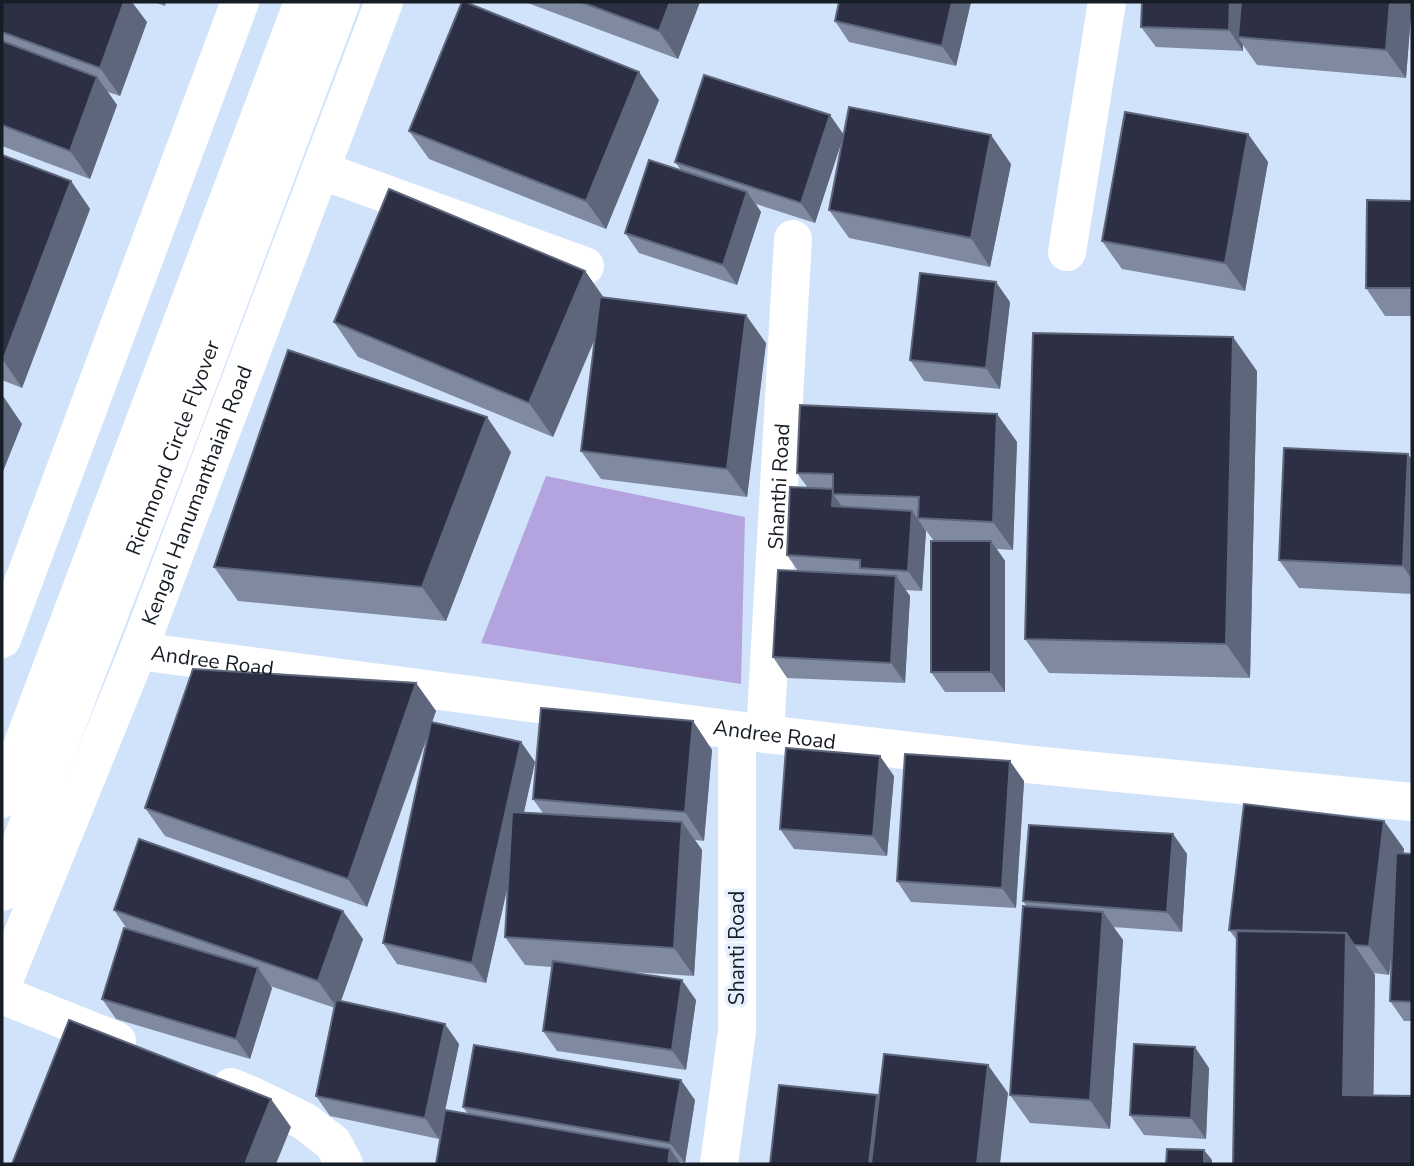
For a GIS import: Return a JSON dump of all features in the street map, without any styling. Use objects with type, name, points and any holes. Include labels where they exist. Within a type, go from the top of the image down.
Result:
[{"type":"main road","points":[[2,639],[240,2]]},
{"type":"main road","name":"Richmond Circle Flyover","points":[[2,799],[303,2]]},
{"type":"main road","name":"Richmond Circle Flyover","points":[[2,892],[341,2]]},
{"type":"main road","name":"Kengal Hanumanthaiah Road","points":[[2,985],[138,651],[384,2]]},
{"type":"main road","points":[[1067,252],[1107,2]]},
{"type":"main road","points":[[320,170],[584,266]]},
{"type":"main road","name":"Shanthi Road","points":[[751,732],[793,239]]},
{"type":"main road","name":"Andree Road","points":[[138,651],[751,732],[1025,764],[1412,802]]},
{"type":"main road","name":"Shanti Road","points":[[719,1164],[737,1031],[751,732]]},
{"type":"main road","points":[[2,995],[152,1056]]},
{"type":"main road","points":[[204,1076],[304,1121],[332,1143],[344,1164]]},
{"type":"shaded area","points":[[546,476],[745,517],[741,684],[481,643]]},
{"type":"building","points":[[2,2],[124,2],[100,68],[2,32]]},
{"type":"building","points":[[462,2],[639,72],[586,201],[409,131]]},
{"type":"building","points":[[581,2],[670,2],[659,31]]},
{"type":"building","points":[[839,2],[952,2],[942,46],[835,21]]},
{"type":"building","points":[[1142,2],[1230,2],[1229,30],[1141,27]]},
{"type":"building","points":[[1241,2],[1390,2],[1386,50],[1238,37]]},
{"type":"building","points":[[2,41],[97,77],[70,151],[2,125]]},
{"type":"building","points":[[704,75],[830,115],[801,203],[675,162]]},
{"type":"building","points":[[849,107],[991,135],[971,238],[829,210]]},
{"type":"building","points":[[1125,112],[1248,134],[1225,263],[1102,241]]},
{"type":"building","points":[[2,155],[71,181],[3,360],[2,359]]},
{"type":"building","points":[[649,160],[747,192],[723,265],[625,233]]},
{"type":"building","points":[[389,189],[585,271],[529,403],[334,322]]},
{"type":"building","points":[[1367,200],[1412,201],[1412,288],[1366,288]]},
{"type":"building","points":[[920,273],[996,282],[986,368],[910,360]]},
{"type":"building","points":[[600,297],[746,315],[727,469],[581,451]]},
{"type":"building","points":[[1033,333],[1233,337],[1226,644],[1025,639]]},
{"type":"building","points":[[288,350],[487,417],[422,587],[214,567]]},
{"type":"building","points":[[800,405],[997,414],[993,522],[918,518],[919,497],[833,494],[833,474],[797,473]]},
{"type":"building","points":[[1284,448],[1408,454],[1403,566],[1279,560]]},
{"type":"building","points":[[790,487],[833,489],[832,506],[912,511],[908,571],[860,568],[860,560],[787,555]]},
{"type":"building","points":[[931,541],[991,541],[991,672],[931,672]]},
{"type":"building","points":[[778,570],[896,576],[891,663],[773,657]]},
{"type":"building","points":[[193,669],[416,683],[348,879],[145,808]]},
{"type":"building","points":[[541,708],[693,721],[685,812],[533,799]]},
{"type":"building","points":[[431,722],[521,742],[472,963],[383,943]]},
{"type":"building","points":[[786,748],[880,756],[873,836],[780,829]]},
{"type":"building","points":[[905,754],[1010,761],[1002,888],[897,881]]},
{"type":"building","points":[[1244,804],[1384,821],[1369,946],[1354,945],[1346,933],[1229,930]]},
{"type":"building","points":[[512,812],[682,822],[674,948],[505,937]]},
{"type":"building","points":[[1029,825],[1173,834],[1167,912],[1023,901]]},
{"type":"building","points":[[139,839],[343,911],[318,981],[114,910]]},
{"type":"building","points":[[1396,853],[1412,854],[1412,1002],[1390,1001]]},
{"type":"building","points":[[1023,906],[1103,912],[1090,1100],[1010,1095]]},
{"type":"building","points":[[124,928],[258,968],[236,1039],[102,999]]},
{"type":"building","points":[[1237,931],[1346,933],[1343,1095],[1412,1096],[1412,1164],[1233,1164]]},
{"type":"building","points":[[553,961],[682,980],[672,1050],[543,1031]]},
{"type":"building","points":[[336,1000],[445,1024],[425,1118],[316,1096]]},
{"type":"building","points":[[69,1020],[271,1099],[245,1164],[12,1164]]},
{"type":"building","points":[[1134,1044],[1195,1047],[1191,1118],[1130,1115]]},
{"type":"building","points":[[474,1045],[681,1080],[670,1143],[463,1107]]},
{"type":"building","points":[[884,1054],[988,1065],[977,1164],[871,1164]]},
{"type":"building","points":[[779,1085],[877,1095],[869,1164],[770,1164]]},
{"type":"building","points":[[445,1110],[670,1149],[668,1164],[436,1164]]},
{"type":"building","points":[[1167,1149],[1204,1150],[1204,1164],[1166,1164]]}]
